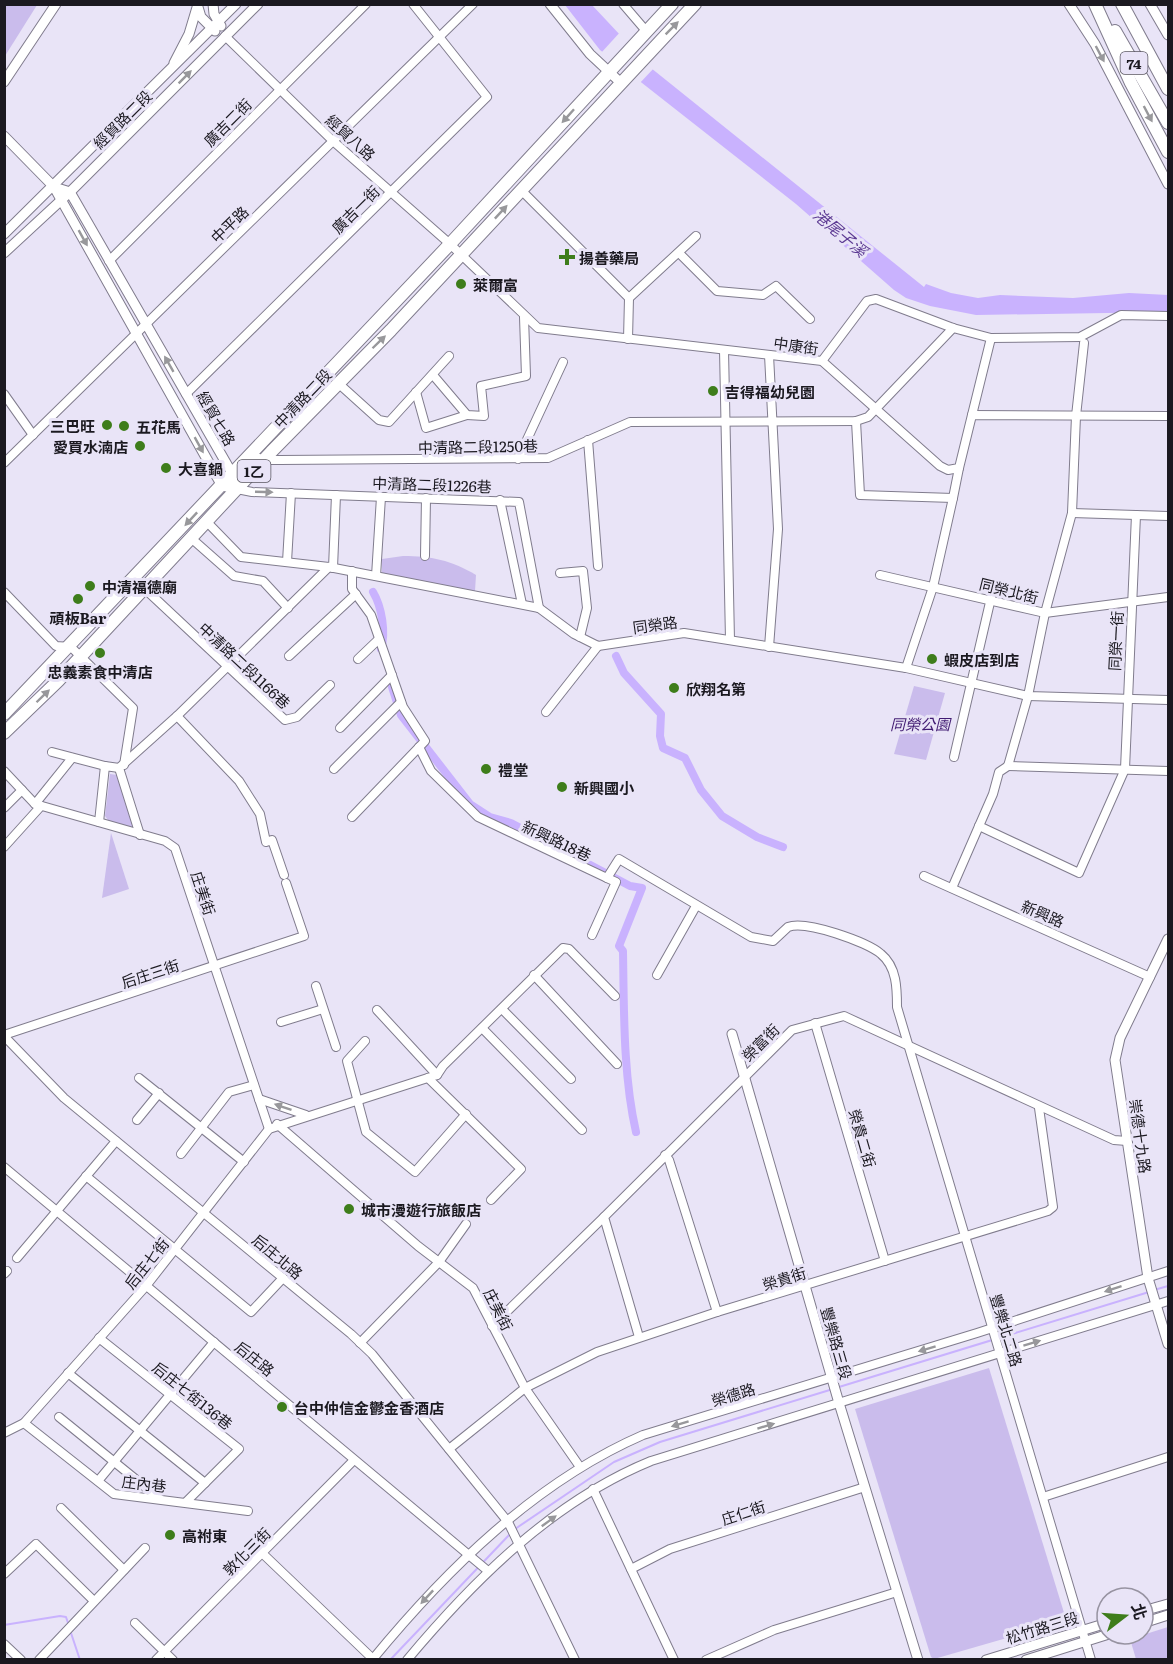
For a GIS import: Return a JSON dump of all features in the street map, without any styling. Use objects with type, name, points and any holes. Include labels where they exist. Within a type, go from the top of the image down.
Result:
[{"type":"main road","name":"1乙","points":[[608,72],[672,4]]},
{"type":"main road","name":"1乙","points":[[621,83],[695,4]]},
{"type":"main road","name":"74","points":[[1097,4],[1168,123]]},
{"type":"main road","points":[[1097,4],[1131,82],[1168,152]]},
{"type":"main road","name":"74","points":[[1126,10],[1168,74]]},
{"type":"main road","name":"74","points":[[1126,10],[1168,88]]},
{"type":"main road","name":"中清路二段","points":[[4,714],[71,647],[232,476],[608,72]]},
{"type":"main road","name":"中清路二段","points":[[4,733],[81,657],[621,83]]},
{"type":"street","points":[[4,82],[56,4]]},
{"type":"street","points":[[198,4],[201,17],[211,30]]},
{"type":"street","points":[[170,72],[189,34],[198,4]]},
{"type":"street","name":"經貿八路","points":[[213,4],[214,14],[225,36]]},
{"type":"street","name":"經貿路二段","points":[[4,234],[170,72],[236,4]]},
{"type":"street","name":"經貿路二段","points":[[4,253],[70,192],[258,4]]},
{"type":"street","name":"廣吉二街","points":[[109,261],[366,4]]},
{"type":"street","points":[[413,4],[439,36]]},
{"type":"street","name":"中平路","points":[[4,463],[473,4]]},
{"type":"street","points":[[549,4],[608,72],[621,83]]},
{"type":"street","points":[[623,4],[642,37]]},
{"type":"street","points":[[1069,4],[1095,44],[1168,184]]},
{"type":"street","points":[[1150,4],[1168,35]]},
{"type":"street","name":"經貿八路","points":[[211,30],[225,36],[333,141],[461,255]]},
{"type":"street","name":"廣吉一街","points":[[186,394],[487,97],[439,36]]},
{"type":"street","name":"經貿七路","points":[[4,136],[54,187],[222,486]]},
{"type":"street","name":"經貿七路","points":[[54,187],[70,192],[186,394],[237,489]]},
{"type":"street","points":[[521,190],[629,298],[628,339]]},
{"type":"street","points":[[629,298],[696,237]]},
{"type":"street","points":[[680,254],[717,291],[763,295],[776,286],[810,319]]},
{"type":"street","name":"中康街","points":[[461,255],[538,328],[822,361],[940,466],[948,470],[959,468]]},
{"type":"street","points":[[822,361],[867,301],[880,299],[953,328],[991,338],[1080,337],[1121,315],[1168,316]]},
{"type":"street","points":[[416,392],[426,428],[467,415],[484,416],[481,386],[526,376],[524,317]]},
{"type":"street","name":"中清路二段1250巷","points":[[251,454],[264,460],[548,458],[630,422],[856,421],[868,417],[953,328]]},
{"type":"street","points":[[906,668],[933,587],[991,338]]},
{"type":"street","points":[[1008,766],[1028,696],[1045,613],[1072,513],[1076,416],[1084,343]]},
{"type":"street","points":[[724,350],[730,640]]},
{"type":"street","points":[[769,355],[778,529],[769,647]]},
{"type":"street","points":[[338,382],[379,420],[389,422],[449,356]]},
{"type":"street","points":[[518,459],[563,362]]},
{"type":"street","points":[[433,375],[467,415]]},
{"type":"street","points":[[4,394],[33,435]]},
{"type":"street","points":[[972,416],[1168,416]]},
{"type":"street","points":[[856,421],[860,495],[953,498]]},
{"type":"street","points":[[588,440],[598,566]]},
{"type":"street","points":[[222,486],[237,489]]},
{"type":"street","name":"中清路二段1226巷","points":[[237,489],[519,502],[539,608]]},
{"type":"street","points":[[287,562],[291,493]]},
{"type":"street","points":[[52,752],[105,766],[122,767],[331,568],[336,495]]},
{"type":"street","points":[[376,576],[381,496]]},
{"type":"street","points":[[425,556],[426,498]]},
{"type":"street","points":[[500,500],[522,604]]},
{"type":"street","points":[[1072,513],[1168,516]]},
{"type":"street","name":"同榮一街","points":[[1125,769],[1126,698],[1136,515]]},
{"type":"street","points":[[207,522],[241,557],[352,571],[539,608],[580,637],[598,646],[546,712]]},
{"type":"street","points":[[191,538],[234,576],[263,581],[288,608]]},
{"type":"street","points":[[352,571],[352,589],[371,615],[401,702],[422,744],[352,817]]},
{"type":"street","points":[[560,573],[583,571],[587,608],[580,637]]},
{"type":"street","name":"同榮北街","points":[[880,575],[991,598],[1045,613],[1168,597]]},
{"type":"street","name":"中清路二段1166巷","points":[[145,589],[285,720],[297,717],[330,685]]},
{"type":"street","points":[[4,592],[56,646],[71,647],[133,708],[122,767],[141,835]]},
{"type":"street","points":[[290,656],[356,594]]},
{"type":"street","points":[[954,757],[991,598]]},
{"type":"street","name":"同榮路","points":[[598,646],[684,633],[906,668],[970,685],[1028,696],[1168,700]]},
{"type":"street","points":[[357,659],[379,639]]},
{"type":"street","points":[[340,728],[392,675]]},
{"type":"street","points":[[333,769],[401,702]]},
{"type":"street","points":[[177,716],[239,781],[260,814],[266,842],[272,840],[284,875]]},
{"type":"street","name":"新興路18巷","points":[[422,744],[431,771],[478,817],[607,878]]},
{"type":"street","points":[[4,847],[72,758]]},
{"type":"street","points":[[99,822],[105,766]]},
{"type":"street","points":[[952,888],[999,772],[1008,766],[1168,771]]},
{"type":"street","points":[[979,826],[1079,873],[1125,769]]},
{"type":"street","points":[[4,771],[38,805]]},
{"type":"street","points":[[4,808],[22,790]]},
{"type":"street","name":"庄美街","points":[[38,805],[165,841],[175,848],[269,1129]]},
{"type":"street","points":[[592,935],[616,882],[607,878],[620,859],[696,906],[657,975]]},
{"type":"street","name":"新興路","points":[[924,876],[1150,977]]},
{"type":"street","name":"后庄三街","points":[[4,1036],[304,936],[286,883]]},
{"type":"street","name":"豐樂北二路","points":[[696,906],[751,938],[773,941],[788,927],[808,925],[828,930],[882,954],[896,981],[897,1007],[1091,1659]]},
{"type":"street","name":"崇德十九路","points":[[1168,939],[1120,1038],[1115,1060],[1148,1278],[1168,1344]]},
{"type":"street","name":"后庄七街","points":[[24,1423],[147,1286],[269,1129],[277,1124],[437,1075],[534,975],[567,947],[615,996]]},
{"type":"street","points":[[534,975],[617,1064]]},
{"type":"street","points":[[316,986],[336,1047]]},
{"type":"street","points":[[281,1022],[324,1009]]},
{"type":"street","points":[[502,1009],[571,1079]]},
{"type":"street","points":[[376,1011],[437,1075]]},
{"type":"street","name":"榮富街","points":[[492,1326],[792,1030],[815,1023],[844,1016],[1039,1107],[1114,1140],[1127,1141]]},
{"type":"street","name":"榮貴二街","points":[[815,1023],[885,1261]]},
{"type":"street","points":[[482,1028],[582,1130]]},
{"type":"street","name":"豐樂路三段","points":[[732,1034],[839,1403],[918,1659]]},
{"type":"street","name":"后庄北路","points":[[4,1036],[63,1098],[360,1343],[377,1360],[508,1522]]},
{"type":"street","points":[[365,1041],[347,1061],[366,1132],[415,1172],[465,1114]]},
{"type":"street","points":[[139,1078],[244,1162]]},
{"type":"street","points":[[428,1078],[521,1169],[491,1200]]},
{"type":"street","points":[[181,1154],[229,1092],[254,1085]]},
{"type":"street","points":[[137,1120],[159,1093]]},
{"type":"street","points":[[259,1099],[308,1115]]},
{"type":"street","name":"榮貴街","points":[[449,1449],[525,1388],[597,1352],[639,1336],[1048,1211],[1053,1207],[1039,1107]]},
{"type":"street","name":"庄美街","points":[[277,1124],[439,1262],[473,1288],[525,1388],[580,1467]]},
{"type":"street","points":[[17,1258],[116,1141]]},
{"type":"street","points":[[665,1155],[669,1160],[717,1312]]},
{"type":"street","name":"后庄路","points":[[4,1167],[488,1571]]},
{"type":"street","points":[[86,1176],[251,1312],[283,1278]]},
{"type":"street","points":[[604,1217],[639,1336]]},
{"type":"street","points":[[360,1343],[439,1262],[466,1224]]},
{"type":"street","name":"榮德路","points":[[373,1659],[427,1597],[468,1555],[580,1467],[643,1435],[992,1329],[1168,1271]]},
{"type":"street","points":[[407,1659],[488,1571],[520,1545],[593,1489],[651,1461],[1168,1302]]},
{"type":"street","name":"后庄七街136巷","points":[[99,1338],[239,1449],[186,1502]]},
{"type":"street","points":[[98,1481],[214,1342]]},
{"type":"street","points":[[68,1373],[205,1483]]},
{"type":"street","points":[[59,1417],[161,1500]]},
{"type":"street","points":[[6,1428],[24,1423]]},
{"type":"street","name":"庄內巷","points":[[24,1423],[114,1494],[186,1502],[231,1511],[248,1511]]},
{"type":"street","points":[[1043,1497],[1168,1457]]},
{"type":"street","name":"敦化三街","points":[[156,1659],[354,1460]]},
{"type":"street","name":"庄仁街","points":[[631,1569],[670,1549],[865,1488]]},
{"type":"street","points":[[593,1489],[674,1659]]},
{"type":"street","points":[[61,1508],[124,1570]]},
{"type":"street","points":[[508,1522],[575,1659]]},
{"type":"street","points":[[4,1574],[36,1544],[94,1600]]},
{"type":"street","points":[[39,1659],[145,1548]]},
{"type":"street","points":[[262,1553],[373,1659]]},
{"type":"street","points":[[706,1659],[774,1630],[897,1592]]},
{"type":"street","points":[[135,1623],[173,1659]]},
{"type":"street","name":"松竹路三段","points":[[986,1659],[1095,1626]]},
{"type":"street","name":"松竹路三段","points":[[1026,1659],[1095,1638]]},
{"type":"street","points":[[4,1644],[21,1659]]},
{"type":"green space","points":[[4,5],[37,5],[5,56]]},
{"type":"green space","points":[[403,556],[441,560],[467,570],[476,575],[475,591],[382,574],[382,559]]},
{"type":"green space","name":"同榮公園","points":[[914,686],[945,693],[926,760],[894,754]]},
{"type":"green space","points":[[110,774],[117,775],[140,831],[111,824],[105,816]]},
{"type":"green space","points":[[111,833],[129,889],[102,898]]},
{"type":"green space","points":[[989,1368],[1065,1616],[1062,1622],[934,1659],[931,1657],[855,1409]]},
{"type":"green space","points":[[1168,1627],[1168,1659],[1136,1659],[1132,1646],[1155,1646],[1155,1631]]},
{"type":"water","name":"港尾子溪","points":[[565,5],[592,5],[651,68],[924,287],[926,284],[951,293],[978,298],[1000,295],[1073,298],[1129,293],[1168,295],[1168,312],[976,315],[930,306],[906,298],[796,204],[600,50]]},
{"type":"pier","points":[[622,30],[655,67],[638,85],[601,53]]},
{"type":"waterway","points":[[373,592],[382,620],[381,649]]},
{"type":"waterway","points":[[616,656],[624,673],[661,714],[660,736],[663,748],[685,758],[701,790],[722,816],[757,837],[783,847]]},
{"type":"waterway","points":[[392,687],[401,715],[470,804],[490,817],[511,823],[630,886],[642,888],[619,946],[623,951],[626,1065],[636,1132]]},
{"type":"waterway","points":[[1154,1290],[1168,1286]]},
{"type":"waterway","points":[[839,1387],[1149,1292]]},
{"type":"waterway","points":[[515,1529],[614,1462],[660,1442],[833,1389]]},
{"type":"waterway","points":[[390,1660],[511,1533]]},
{"type":"waterway","points":[[4,1625],[60,1616],[66,1617],[68,1623]]},
{"type":"waterway","points":[[71,1633],[80,1660]]},
{"type":"place","name":"揚善藥局","points":[[567,257]]},
{"type":"place","name":"萊爾富","points":[[461,284]]},
{"type":"place","name":"吉得福幼兒園","points":[[713,391]]},
{"type":"place","name":"三巴旺","points":[[107,425]]},
{"type":"place","name":"五花馬","points":[[124,426]]},
{"type":"place","name":"愛買水湳店","points":[[140,446]]},
{"type":"place","name":"大喜鍋","points":[[166,468]]},
{"type":"place","name":"中清福德廟","points":[[90,586]]},
{"type":"place","name":"頑板Bar","points":[[78,599]]},
{"type":"place","name":"忠義素食中清店","points":[[100,653]]},
{"type":"place","name":"蝦皮店到店","points":[[932,659]]},
{"type":"place","name":"欣翔名第","points":[[674,688]]},
{"type":"place","name":"禮堂","points":[[486,769]]},
{"type":"place","name":"新興國小","points":[[562,787]]},
{"type":"place","name":"城市漫遊行旅飯店","points":[[349,1209]]},
{"type":"place","name":"台中仲信金鬱金香酒店","points":[[282,1407]]},
{"type":"place","name":"高祔東","points":[[170,1535]]}]
